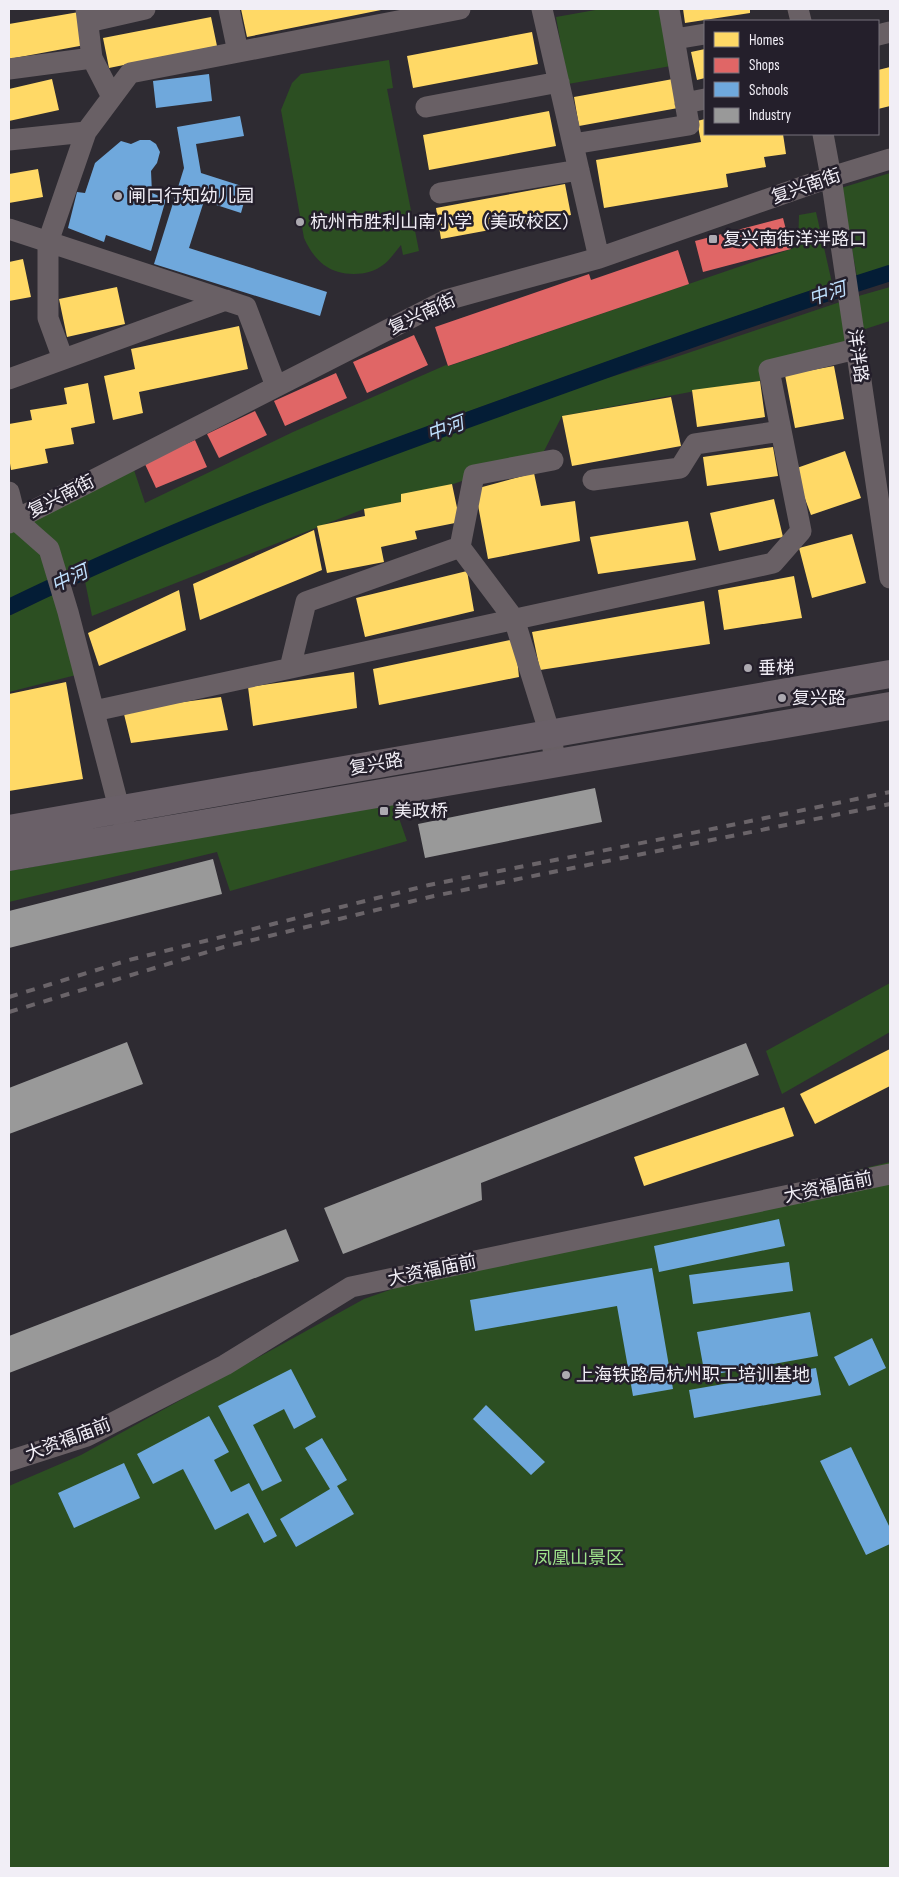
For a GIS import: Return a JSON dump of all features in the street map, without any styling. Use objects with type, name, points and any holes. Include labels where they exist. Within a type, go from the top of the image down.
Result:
[{"type":"main road","name":"复兴路","points":[[9,829],[119,808],[890,674]]},
{"type":"main road","name":"复兴路","points":[[9,857],[890,706]]},
{"type":"street","points":[[112,97],[92,58],[87,15],[145,9]]},
{"type":"street","points":[[229,9],[238,52]]},
{"type":"street","points":[[63,359],[48,318],[48,242],[86,132],[130,73],[238,52],[415,13],[460,9]]},
{"type":"street","points":[[542,9],[599,258]]},
{"type":"street","points":[[573,144],[689,125],[695,101],[674,40],[669,9]]},
{"type":"street","points":[[674,40],[704,34]]},
{"type":"street","points":[[9,69],[92,58]]},
{"type":"street","points":[[426,107],[559,82]]},
{"type":"street","points":[[9,140],[86,132]]},
{"type":"street","name":"洋泮路","points":[[823,135],[846,276],[890,578]]},
{"type":"street","name":"复兴南街","points":[[12,522],[446,300],[599,258],[831,177],[890,159]]},
{"type":"street","points":[[440,192],[579,170]]},
{"type":"street","points":[[9,229],[246,307],[276,386]]},
{"type":"street","points":[[9,379],[226,300]]},
{"type":"street","points":[[94,711],[773,562],[801,531],[769,370],[856,349]]},
{"type":"street","points":[[593,480],[680,468],[695,444],[781,431]]},
{"type":"street","points":[[553,460],[474,475],[460,547],[514,619],[550,734],[556,763]]},
{"type":"street","points":[[9,492],[12,522],[49,549],[68,612],[119,808],[129,835]]},
{"type":"street","points":[[290,668],[306,602],[460,547]]},
{"type":"street","name":"大资福庙前","points":[[9,1461],[87,1436],[225,1365],[351,1287],[890,1174]]},
{"type":"green space","points":[[601,9],[660,9],[671,66],[568,84],[556,17]]},
{"type":"green space","points":[[389,60],[393,88],[387,89],[419,251],[403,255],[401,245],[388,261],[370,272],[354,274],[338,272],[324,265],[318,259],[310,250],[304,238],[281,110],[292,83],[301,74]]},
{"type":"green space","points":[[890,173],[890,265],[857,277],[841,188]]},
{"type":"green space","points":[[816,212],[832,283],[522,392],[292,478],[60,575],[9,599],[9,528],[133,467],[145,503],[293,432],[446,365],[449,366],[798,246],[799,215]]},
{"type":"green space","points":[[890,287],[890,321],[862,330],[855,297]]},
{"type":"green space","points":[[849,299],[856,349],[769,370],[760,381],[717,387],[562,416],[543,453],[401,502],[364,509],[92,616],[83,571],[250,502],[462,422],[673,358]]},
{"type":"green space","points":[[62,590],[84,673],[9,692],[9,616]]},
{"type":"green space","points":[[394,804],[407,841],[230,891],[217,852],[9,902],[9,871]]},
{"type":"green space","points":[[890,983],[890,1032],[782,1094],[766,1051]]},
{"type":"green space","name":"凤凰山景区","points":[[890,1162],[890,1868],[9,1868],[9,1486],[81,1455],[364,1299],[452,1268]]},
{"type":"building: Homes","points":[[241,9],[381,9],[381,10],[247,37]]},
{"type":"building: Homes","points":[[683,9],[750,9],[750,13],[685,23]]},
{"type":"building: Homes","points":[[79,12],[85,45],[9,59],[9,24]]},
{"type":"building: Homes","points":[[211,17],[217,46],[109,68],[103,38]]},
{"type":"building: Homes","points":[[532,32],[538,64],[413,88],[407,56]]},
{"type":"building: Homes","points":[[704,49],[704,78],[697,80],[691,52]]},
{"type":"building: Homes","points":[[890,67],[890,106],[879,109],[879,70]]},
{"type":"building: Homes","points":[[52,79],[59,110],[9,121],[9,89]]},
{"type":"building: Homes","points":[[673,79],[678,108],[579,126],[574,97]]},
{"type":"building: Homes","points":[[549,111],[556,146],[429,170],[423,135]]},
{"type":"building: Homes","points":[[704,119],[704,135],[783,135],[786,154],[764,157],[766,167],[726,174],[728,187],[604,208],[596,160],[701,142],[697,121]]},
{"type":"building: Homes","points":[[38,169],[43,197],[9,203],[9,174]]},
{"type":"building: Homes","points":[[565,184],[571,215],[441,239],[436,208]]},
{"type":"building: Homes","points":[[23,259],[31,297],[9,301],[9,262]]},
{"type":"building: Homes","points":[[117,287],[125,324],[67,337],[59,299]]},
{"type":"building: Homes","points":[[239,326],[248,369],[139,392],[143,413],[113,420],[104,376],[135,369],[131,349]]},
{"type":"building: Homes","points":[[834,366],[844,419],[795,428],[785,375]]},
{"type":"building: Homes","points":[[760,381],[765,417],[697,427],[692,390]]},
{"type":"building: Homes","points":[[88,383],[95,423],[71,428],[74,444],[45,449],[48,463],[11,470],[9,424],[32,420],[30,410],[67,404],[64,388]]},
{"type":"building: Homes","points":[[671,397],[681,446],[572,466],[562,416]]},
{"type":"building: Homes","points":[[773,447],[778,476],[707,486],[703,457]]},
{"type":"building: Homes","points":[[845,451],[861,498],[811,515],[794,469]]},
{"type":"building: Homes","points":[[534,473],[541,506],[575,501],[580,541],[488,559],[475,489]]},
{"type":"building: Homes","points":[[452,484],[460,522],[415,531],[417,539],[381,547],[384,562],[327,573],[317,526],[365,516],[364,509],[401,502],[401,494]]},
{"type":"building: Homes","points":[[774,499],[783,537],[719,551],[710,513]]},
{"type":"building: Homes","points":[[688,521],[696,560],[598,574],[590,537]]},
{"type":"building: Homes","points":[[314,530],[322,570],[200,620],[193,584]]},
{"type":"building: Homes","points":[[852,534],[866,583],[812,598],[799,548]]},
{"type":"building: Homes","points":[[467,571],[474,611],[365,637],[356,598]]},
{"type":"building: Homes","points":[[794,576],[802,618],[724,630],[718,590]]},
{"type":"building: Homes","points":[[179,590],[186,630],[99,666],[88,633]]},
{"type":"building: Homes","points":[[704,601],[710,644],[540,670],[532,632]]},
{"type":"building: Homes","points":[[515,639],[519,677],[379,705],[373,669]]},
{"type":"building: Homes","points":[[354,672],[357,708],[253,726],[248,687]]},
{"type":"building: Homes","points":[[66,682],[83,779],[9,791],[9,694]]},
{"type":"building: Homes","points":[[221,697],[228,730],[131,743],[123,710]]},
{"type":"building: Homes","points":[[890,1049],[890,1086],[815,1124],[800,1094]]},
{"type":"building: Homes","points":[[784,1107],[794,1136],[644,1186],[634,1157]]},
{"type":"building: Shops","points":[[783,218],[791,249],[703,272],[695,241]]},
{"type":"building: Shops","points":[[678,250],[689,284],[448,366],[435,327],[589,274],[591,280]]},
{"type":"building: Shops","points":[[414,335],[428,365],[367,393],[353,362]]},
{"type":"building: Shops","points":[[336,373],[347,398],[285,426],[274,401]]},
{"type":"building: Shops","points":[[255,411],[267,435],[219,458],[207,434]]},
{"type":"building: Shops","points":[[195,440],[207,467],[156,488],[144,462]]},
{"type":"building: Schools","points":[[209,74],[212,101],[156,108],[153,81]]},
{"type":"building: Schools","points":[[240,116],[244,136],[196,144],[201,173],[248,188],[241,213],[204,201],[189,248],[327,292],[320,316],[154,264],[184,168],[177,127]]},
{"type":"building: Schools","name":"闸口行知幼儿园","points":[[140,140],[150,140],[156,144],[160,152],[157,163],[151,171],[152,193],[166,199],[151,251],[106,235],[104,242],[68,228],[77,192],[85,193],[95,163],[121,141],[131,144]]},
{"type":"building: Schools","points":[[779,1219],[785,1246],[659,1272],[654,1246]]},
{"type":"building: Schools","points":[[789,1262],[793,1291],[693,1304],[689,1275]]},
{"type":"building: Schools","points":[[652,1268],[673,1389],[633,1396],[617,1306],[475,1331],[470,1300]]},
{"type":"building: Schools","points":[[810,1312],[818,1356],[705,1376],[697,1332]]},
{"type":"building: Schools","points":[[872,1338],[886,1368],[849,1386],[834,1357]]},
{"type":"building: Schools","points":[[816,1368],[821,1395],[694,1418],[689,1390]]},
{"type":"building: Schools","points":[[291,1369],[316,1417],[294,1429],[284,1409],[253,1425],[282,1481],[262,1491],[218,1406]]},
{"type":"building: Schools","points":[[486,1405],[545,1462],[531,1475],[473,1419]]},
{"type":"building: Schools","points":[[209,1416],[229,1452],[214,1460],[231,1492],[249,1483],[277,1536],[264,1543],[248,1513],[215,1530],[183,1469],[153,1484],[137,1454]]},
{"type":"building: Schools","points":[[322,1438],[347,1480],[337,1486],[354,1514],[296,1547],[280,1519],[330,1489],[305,1448]]},
{"type":"building: Schools","points":[[851,1447],[890,1528],[890,1544],[866,1555],[820,1461]]},
{"type":"building: Schools","points":[[124,1463],[140,1498],[74,1528],[58,1493]]},
{"type":"building: Industry","points":[[595,788],[602,822],[425,858],[418,824]]},
{"type":"building: Industry","points":[[213,859],[222,894],[9,948],[9,911]]},
{"type":"building: Industry","points":[[127,1042],[143,1084],[9,1134],[9,1088]]},
{"type":"building: Industry","points":[[746,1043],[759,1075],[481,1183],[482,1200],[343,1254],[324,1208]]},
{"type":"building: Industry","points":[[286,1229],[299,1261],[9,1373],[9,1336]]},
{"type":"waterway","name":"中河","points":[[9,607],[135,549],[328,471],[660,351],[890,273]]},
{"type":"railway","points":[[9,997],[129,960],[429,885],[890,792]]},
{"type":"railway","points":[[9,1012],[224,947],[434,896],[890,804]]},
{"type":"place","name":"闸口行知幼儿园","points":[[118,196]]},
{"type":"place","name":"杭州市胜利山南小学（美政校区）","points":[[300,222]]},
{"type":"place","name":"复兴南街洋泮路口","points":[[713,239]]},
{"type":"place","name":"垂梯","points":[[748,668]]},
{"type":"place","name":"复兴路","points":[[782,698]]},
{"type":"place","name":"美政桥","points":[[384,811]]},
{"type":"place","name":"上海铁路局杭州职工培训基地","points":[[566,1375]]}]
